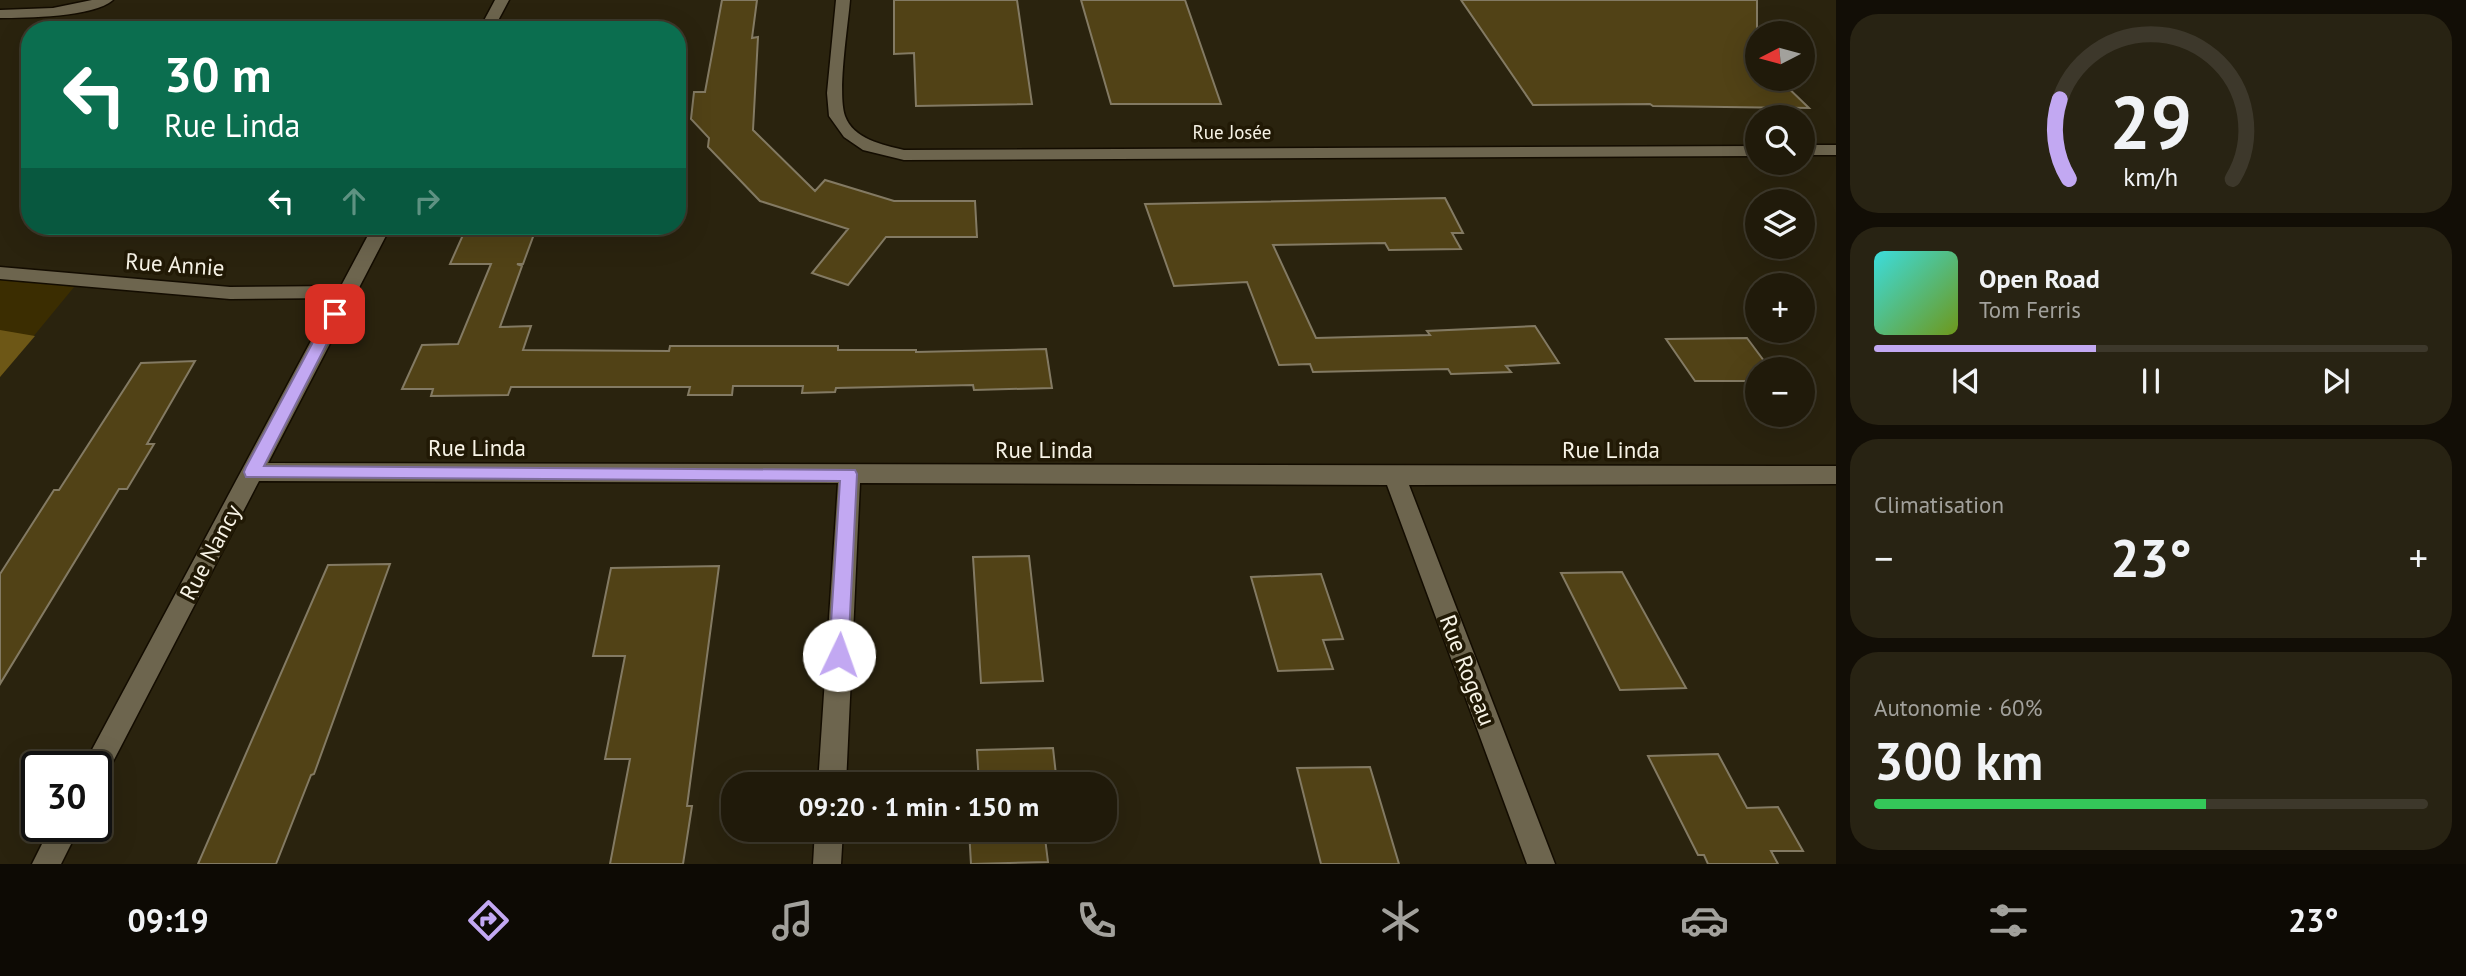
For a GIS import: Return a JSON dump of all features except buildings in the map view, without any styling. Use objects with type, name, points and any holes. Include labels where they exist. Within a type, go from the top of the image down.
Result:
[{"type":"street","points":[[0,14],[28,15],[61,11],[106,0]]},
{"type":"street","points":[[491,21],[502,0]]},
{"type":"street","name":"Rue Josée","points":[[844,0],[835,93],[837,116],[850,134],[869,148],[904,155],[1745,150]]},
{"type":"street","points":[[1815,150],[1836,150]]},
{"type":"street","name":"Rue Nancy","points":[[105,751],[377,235]]},
{"type":"street","name":"Rue Annie","points":[[0,273],[230,293],[347,292]]},
{"type":"street","name":"Rue Linda","points":[[252,472],[1836,475]]},
{"type":"street","points":[[833,772],[849,474]]},
{"type":"street","name":"Rue Rogeau","points":[[1395,476],[1541,864]]},
{"type":"street","points":[[46,864],[58,842]]},
{"type":"street","points":[[827,864],[828,842]]},
{"type":"shaded area","points":[[0,273],[79,281],[0,377]]},
{"type":"shaded area","points":[[0,330],[35,336],[0,377]]},
{"type":"route","points":[[335,314],[252,472],[849,474],[839,655]]}]
